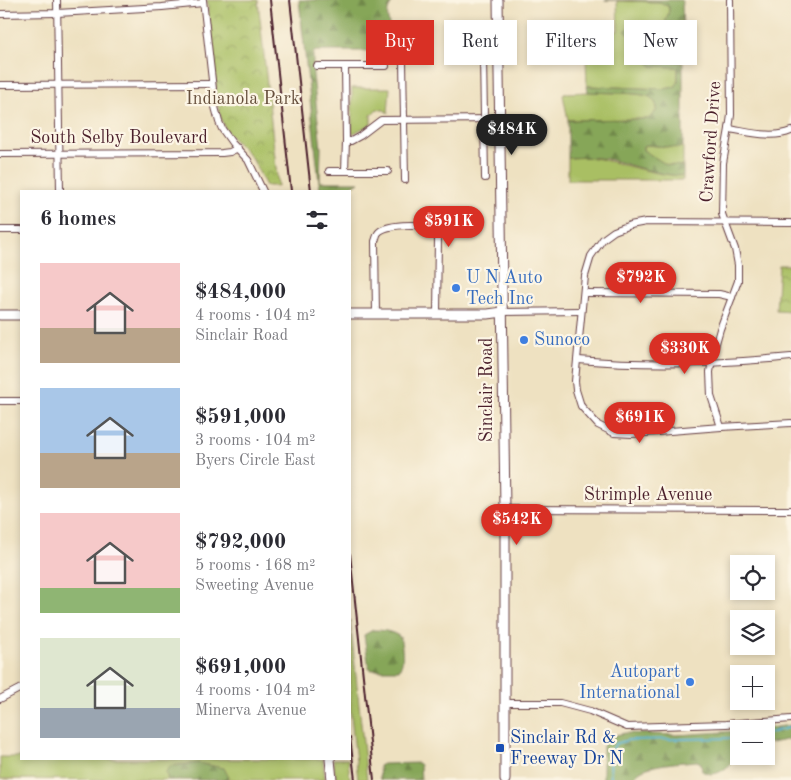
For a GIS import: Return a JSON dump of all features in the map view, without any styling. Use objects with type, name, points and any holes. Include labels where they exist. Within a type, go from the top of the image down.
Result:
[{"type":"main road","name":"Sinclair Road","points":[[498,0],[505,510],[504,780]]},
{"type":"main road","points":[[351,314],[488,314],[503,312]]},
{"type":"main road","points":[[0,315],[20,315]]},
{"type":"main road","points":[[330,760],[332,780]]},
{"type":"street","points":[[57,0],[60,190]]},
{"type":"street","name":"Crawford Drive","points":[[721,427],[711,396],[710,372],[720,329],[738,281],[735,249],[722,214],[723,163],[731,115],[730,0]]},
{"type":"street","points":[[0,14],[162,8],[203,2],[218,122],[227,137],[248,160],[263,190]]},
{"type":"street","points":[[404,65],[406,180]]},
{"type":"street","points":[[483,65],[485,178]]},
{"type":"street","points":[[317,66],[386,66]]},
{"type":"street","points":[[344,66],[345,171]]},
{"type":"street","points":[[0,85],[212,84]]},
{"type":"street","points":[[346,141],[360,136],[381,120],[499,119]]},
{"type":"street","points":[[729,129],[768,134],[791,131]]},
{"type":"street","name":"South Selby Boulevard","points":[[0,154],[222,153],[238,148]]},
{"type":"street","points":[[329,171],[388,171]]},
{"type":"street","points":[[791,223],[646,222],[614,231],[603,239],[591,256],[585,276],[575,382],[581,406],[598,425],[614,433],[632,434],[791,423]]},
{"type":"street","points":[[376,314],[375,240],[377,233],[383,228],[404,225],[425,226],[431,229],[438,238],[437,314]]},
{"type":"street","points":[[0,230],[20,230]]},
{"type":"street","points":[[584,293],[719,294],[732,297]]},
{"type":"street","points":[[503,312],[581,311]]},
{"type":"street","points":[[578,360],[646,364],[712,363],[791,357]]},
{"type":"street","points":[[0,401],[20,401]]},
{"type":"street","name":"Strimple Avenue","points":[[505,510],[791,510]]},
{"type":"street","points":[[0,699],[20,689]]},
{"type":"street","points":[[505,703],[560,703],[590,712],[627,727],[726,724],[791,719]]},
{"type":"green space","name":"Indianola Park","points":[[207,0],[258,0],[278,186],[266,186],[253,160],[230,136],[221,119],[218,107]]},
{"type":"green space","points":[[299,0],[395,0],[388,10],[388,20],[366,20],[366,51],[316,51],[313,53],[313,75],[321,148],[320,180],[321,182],[359,182],[346,190],[320,190]]},
{"type":"green space","points":[[604,0],[682,0],[683,20],[666,20],[669,11],[668,6],[660,2]]},
{"type":"green space","points":[[617,1],[660,2],[668,6],[669,11],[666,20],[624,20],[624,65],[676,67],[678,69],[678,82],[675,87],[664,89],[587,86],[586,65],[614,65],[614,31],[618,31]]},
{"type":"green space","points":[[651,65],[683,65],[683,146],[679,148],[647,145],[643,146],[643,150],[667,165],[683,166],[683,176],[654,172],[607,159],[568,158],[568,120],[648,119],[656,111],[657,107],[654,101],[645,95],[588,92],[587,86],[664,89],[675,87],[678,82],[678,69],[676,67]]},
{"type":"green space","points":[[352,88],[390,88],[388,113],[377,109],[371,115],[371,124],[352,134]]},
{"type":"green space","points":[[588,92],[645,95],[653,100],[657,108],[648,119],[568,120],[563,95],[566,93]]},
{"type":"green space","points":[[643,146],[679,148],[683,146],[683,166],[667,165],[643,151]]},
{"type":"green space","points":[[589,157],[647,171],[683,176],[683,180],[568,180],[568,158]]},
{"type":"green space","points":[[779,265],[791,265],[791,311],[776,310]]},
{"type":"green space","points":[[351,629],[367,780],[358,780],[351,716]]},
{"type":"green space","points":[[373,630],[387,631],[400,637],[402,658],[399,670],[372,670],[369,668],[364,635]]},
{"type":"green space","points":[[791,725],[791,739],[775,742],[775,727]]},
{"type":"green space","points":[[730,732],[730,764],[718,773],[713,774],[702,771],[701,763],[697,761],[666,764],[643,770],[635,776],[635,780],[603,780],[603,746],[605,742],[616,735],[625,733],[677,735]]},
{"type":"green space","points":[[0,757],[20,757],[20,760],[323,760],[325,780],[227,780],[228,776],[166,772],[168,780],[0,779]]},
{"type":"green space","points":[[333,760],[348,760],[350,780],[336,780]]},
{"type":"green space","points":[[198,763],[224,768],[228,776],[227,780],[168,780],[166,772],[170,766]]},
{"type":"green space","points":[[418,763],[420,765],[421,780],[380,780],[379,766],[383,764]]},
{"type":"waterway","points":[[775,731],[791,727]]},
{"type":"waterway","points":[[611,780],[610,756],[615,744],[628,740],[730,738]]},
{"type":"railway","points":[[270,0],[291,190]]},
{"type":"railway","points":[[290,0],[311,190]]},
{"type":"railway","points":[[351,563],[374,780]]},
{"type":"railway","points":[[351,746],[355,780]]},
{"type":"place","name":"U N Auto Tech Inc","points":[[456,288]]},
{"type":"place","name":"Sunoco","points":[[524,340]]},
{"type":"place","name":"Autopart International","points":[[690,682]]},
{"type":"place","name":"Sinclair Rd & Freeway Dr N","points":[[500,748]]}]
